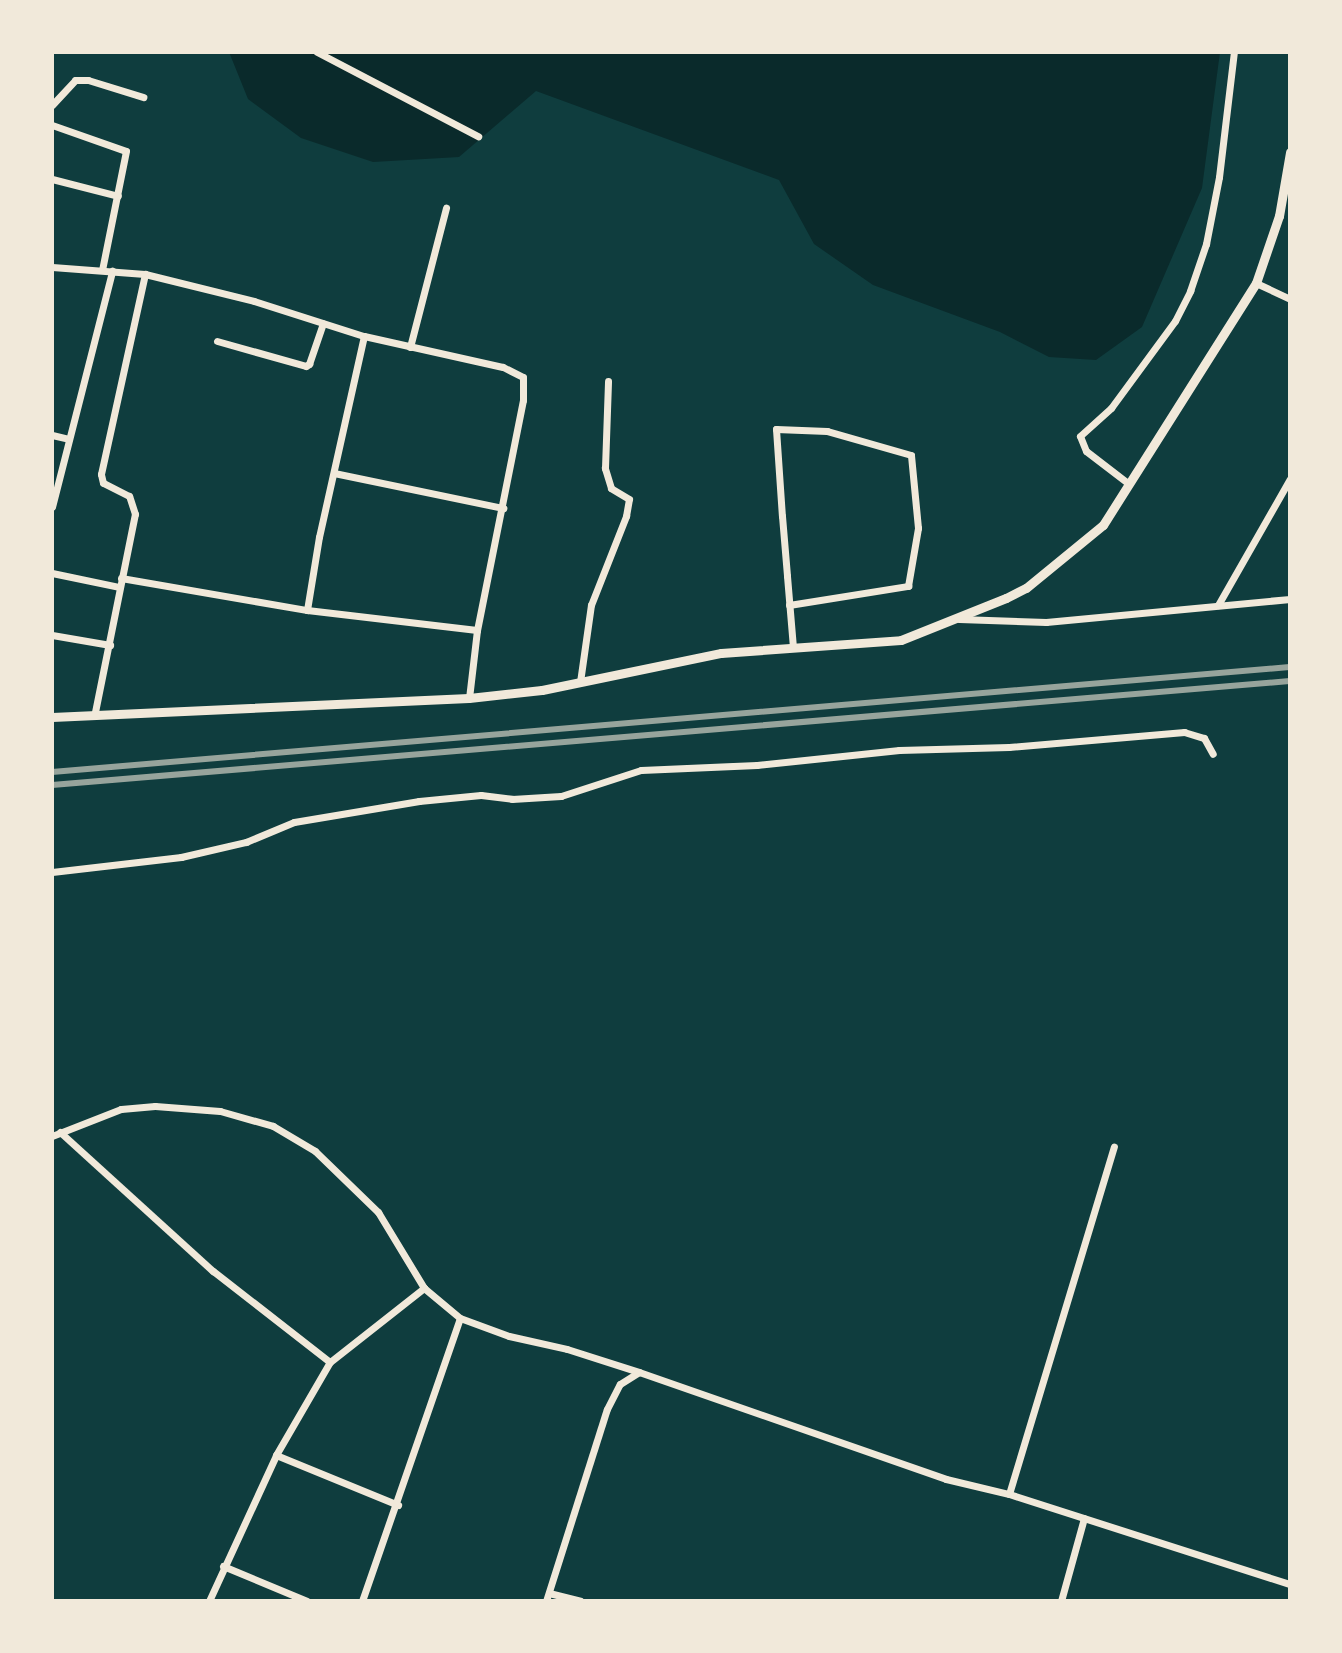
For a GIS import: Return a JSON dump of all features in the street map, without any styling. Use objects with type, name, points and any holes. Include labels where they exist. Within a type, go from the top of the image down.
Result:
[{"type":"street","points":[[317,52],[478,136]]},
{"type":"street","points":[[1129,484],[1086,451],[1080,436],[1111,408],[1175,321],[1190,291],[1206,244],[1219,177],[1234,52]]},
{"type":"street","points":[[52,105],[75,80],[88,80],[143,97]]},
{"type":"street","points":[[52,125],[126,151],[102,270]]},
{"type":"street","points":[[52,717],[95,712],[469,698],[580,682],[721,653],[901,640],[959,619],[1026,588],[1103,525],[1256,283],[1279,216],[1290,152]]},
{"type":"street","points":[[52,179],[118,196]]},
{"type":"street","points":[[410,347],[446,208]]},
{"type":"street","points":[[52,267],[145,274],[364,336],[503,367],[523,377],[523,400],[477,630],[469,698]]},
{"type":"street","points":[[52,507],[112,271]]},
{"type":"street","points":[[95,712],[134,504],[129,496],[103,483],[101,474],[145,274]]},
{"type":"street","points":[[1256,283],[1290,299]]},
{"type":"street","points":[[217,341],[306,366],[323,323]]},
{"type":"street","points":[[307,610],[364,336]]},
{"type":"street","points":[[580,682],[591,605],[626,516],[629,499],[611,488],[605,468],[608,381]]},
{"type":"street","points":[[789,605],[908,586],[918,528],[911,455],[827,431],[776,429],[789,605],[793,647]]},
{"type":"street","points":[[52,435],[69,439]]},
{"type":"street","points":[[334,473],[503,508]]},
{"type":"street","points":[[1218,605],[1290,479]]},
{"type":"street","points":[[52,573],[307,610],[477,630]]},
{"type":"street","points":[[959,619],[1046,622],[1290,599]]},
{"type":"street","points":[[52,635],[110,645]]},
{"type":"street","points":[[52,872],[181,857],[246,842],[294,822],[419,801],[481,795],[512,799],[561,796],[641,770],[757,765],[899,750],[1009,747],[1184,732],[1204,738],[1213,754]]},
{"type":"street","points":[[52,1136],[121,1109],[155,1106],[220,1111],[273,1126],[315,1151],[378,1212],[424,1288],[460,1318],[509,1336],[567,1349],[639,1372],[946,1479],[1009,1494],[1290,1584]]},
{"type":"street","points":[[60,1132],[202,1261],[330,1362]]},
{"type":"street","points":[[1009,1494],[1114,1146]]},
{"type":"street","points":[[209,1601],[276,1455],[330,1362],[424,1288]]},
{"type":"street","points":[[362,1601],[398,1505],[460,1318]]},
{"type":"street","points":[[580,1601],[548,1597],[613,1393],[639,1372]]},
{"type":"street","points":[[276,1455],[398,1505]]},
{"type":"street","points":[[1061,1601],[1084,1518]]},
{"type":"street","points":[[223,1566],[307,1601]]},
{"type":"water","points":[[229,52],[1220,52],[1202,188],[1142,327],[1096,360],[1049,357],[1000,332],[873,285],[814,244],[779,180],[536,91],[459,157],[373,162],[301,138],[248,99]]},
{"type":"railway","points":[[52,772],[1290,667]]},
{"type":"railway","points":[[52,785],[1290,681]]}]
